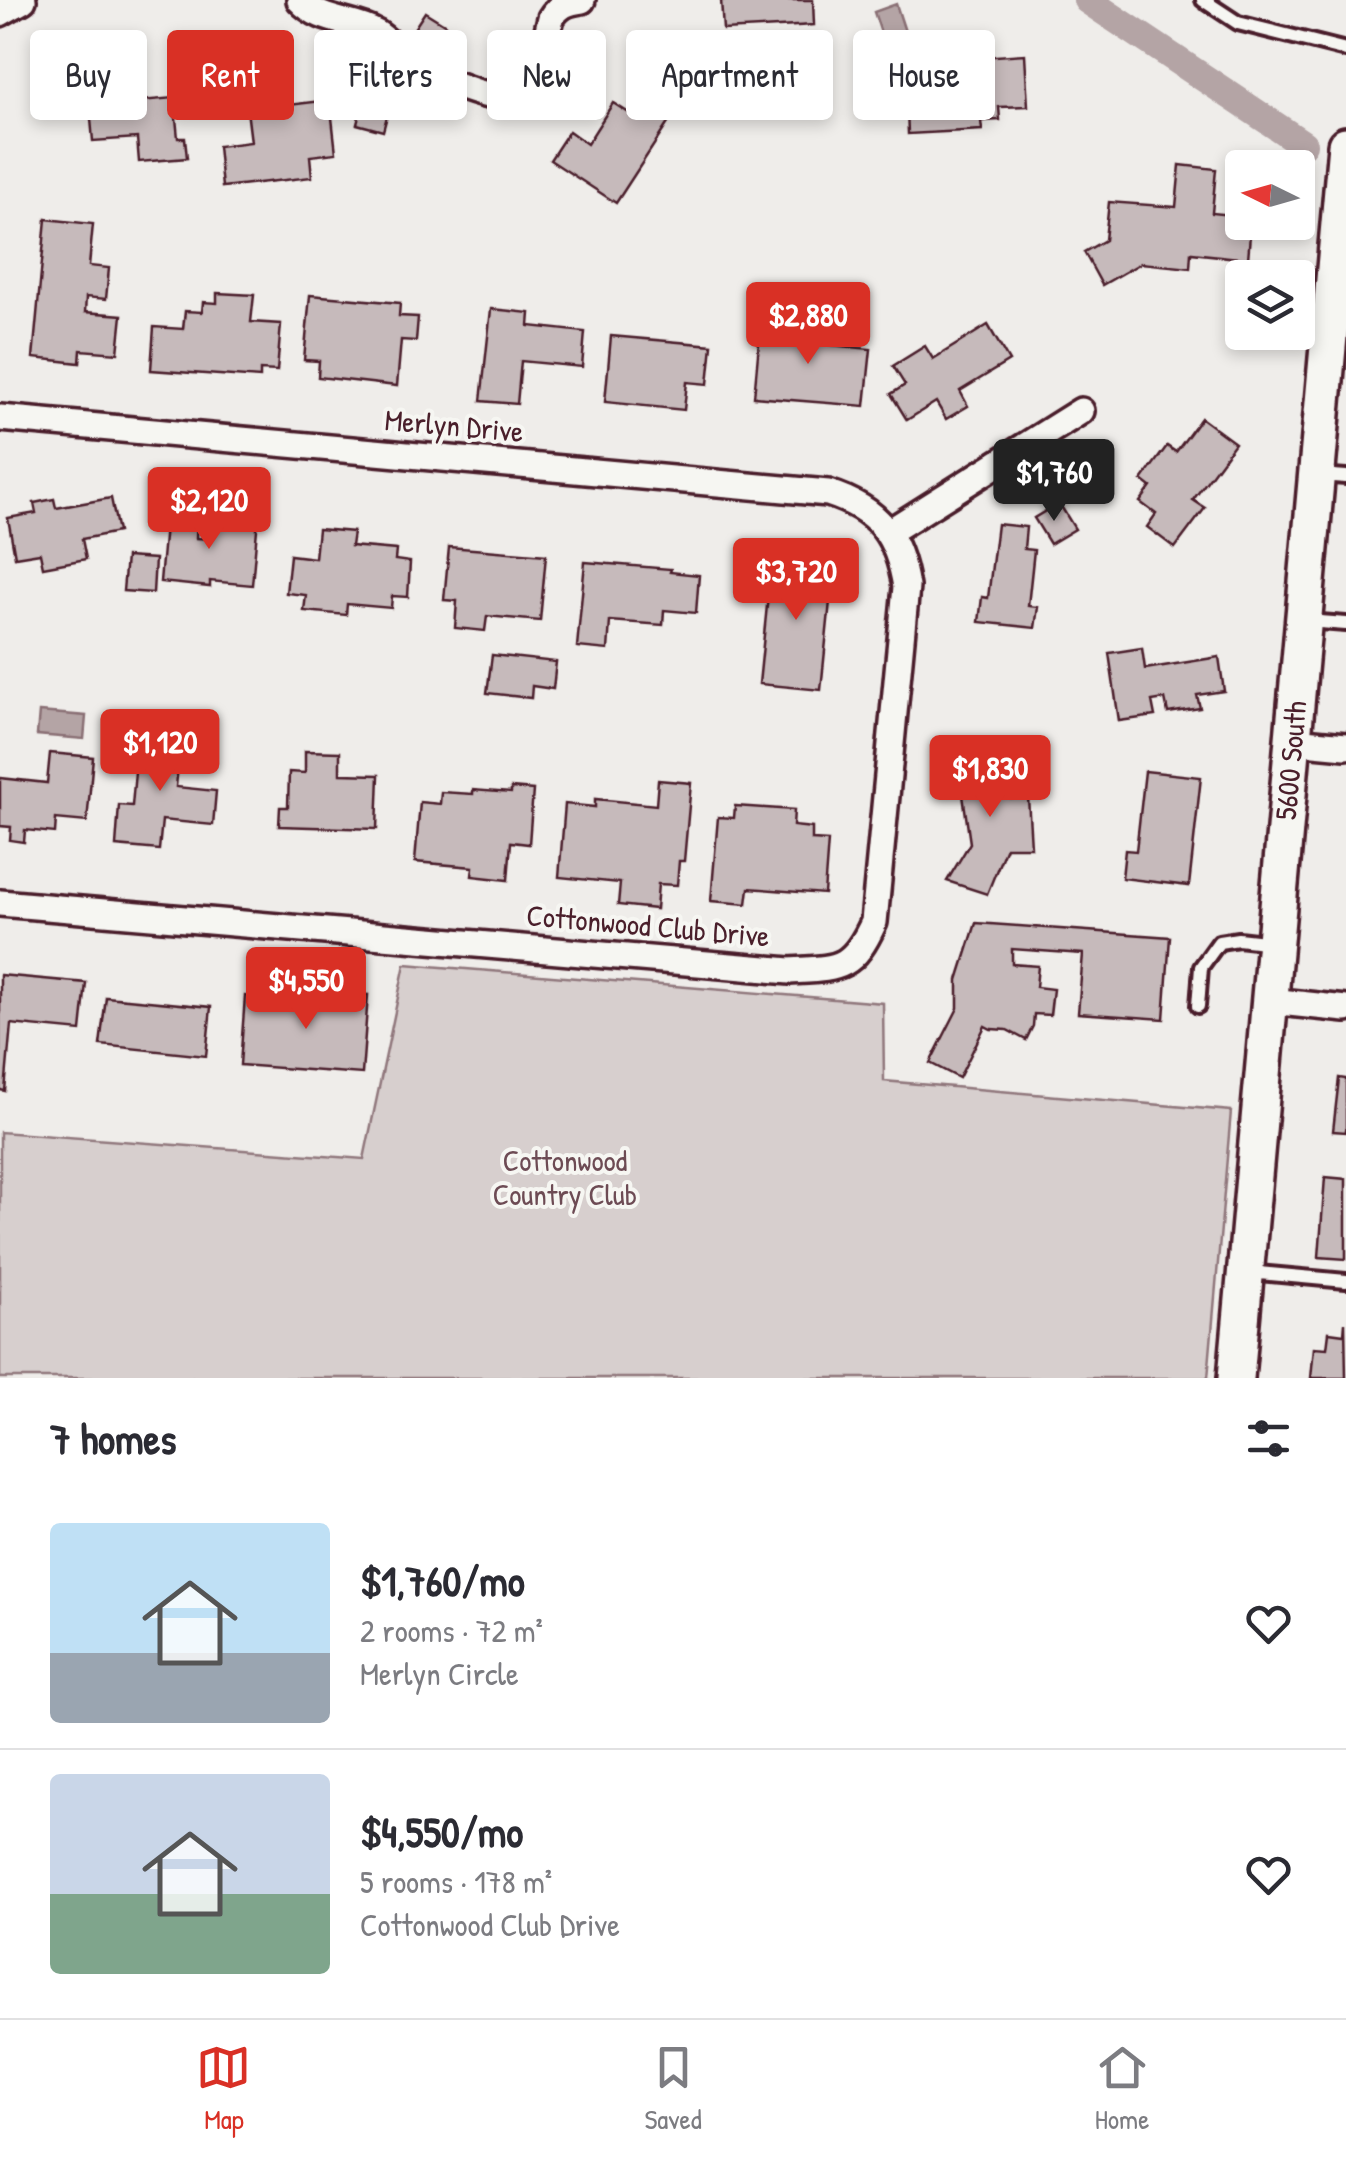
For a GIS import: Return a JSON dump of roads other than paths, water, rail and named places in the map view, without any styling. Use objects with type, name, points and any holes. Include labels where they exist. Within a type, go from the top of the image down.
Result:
[{"type":"main road","name":"5600 South","points":[[1236,1378],[1304,620],[1332,476],[1329,402],[1346,145]]},
{"type":"street","points":[[0,13],[23,0]]},
{"type":"street","points":[[300,0],[319,16],[381,36],[409,62],[436,76],[504,98],[528,88],[551,18],[573,0]]},
{"type":"street","points":[[889,532],[1080,411]]},
{"type":"street","name":"Merlyn Drive","points":[[0,418],[828,493],[850,500],[889,532]]},
{"type":"street","name":"Cottonwood Club Drive","points":[[0,903],[790,971],[827,969],[849,962],[864,944],[874,922],[906,587],[902,560],[889,532]]},
{"type":"street","points":[[1293,741],[1346,746]]},
{"type":"street","points":[[1270,1001],[1346,1009]]},
{"type":"lane","points":[[1202,0],[1238,23],[1346,50]]},
{"type":"lane","points":[[1304,620],[1346,624]]},
{"type":"lane","points":[[1198,1006],[1201,966],[1218,942],[1238,939],[1275,944]]},
{"type":"lane","points":[[1246,1272],[1346,1282]]},
{"type":"waterway","points":[[1087,0],[1303,144]]},
{"type":"park label","name":"Cottonwood Country Club","points":[[565,1178]]}]
